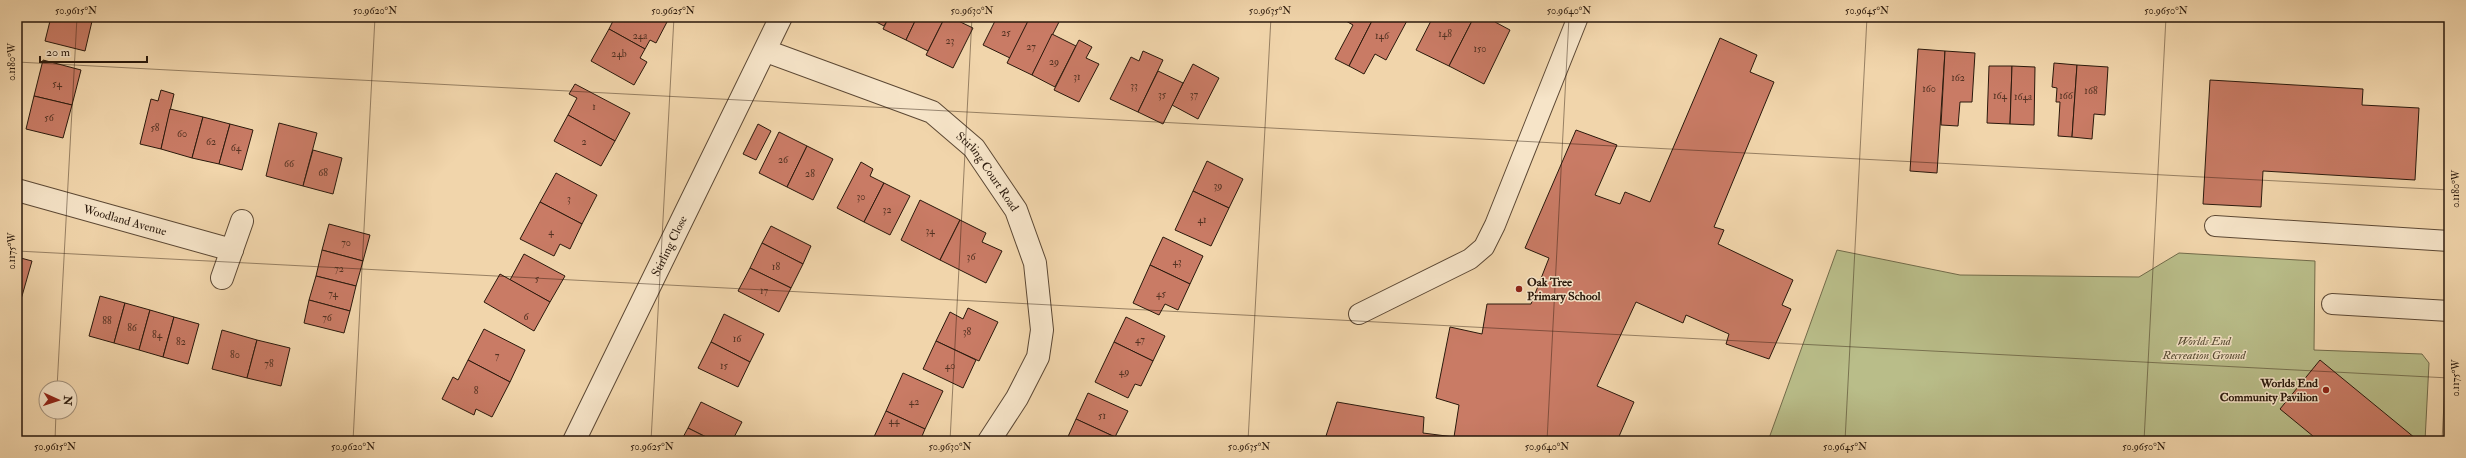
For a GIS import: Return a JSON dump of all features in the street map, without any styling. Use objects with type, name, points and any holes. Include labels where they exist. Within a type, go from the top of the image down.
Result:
[{"type":"street","points":[[766,50],[781,17]]},
{"type":"street","name":"Stirling Close","points":[[574,441],[766,50]]},
{"type":"street","name":"Stirling Court Road","points":[[766,50],[932,112],[974,148],[1016,210],[1035,263],[1042,330],[1038,357],[1017,398],[989,441]]},
{"type":"street","name":"Woodland Avenue","points":[[17,190],[232,250]]},
{"type":"street","points":[[222,278],[242,221]]},
{"type":"lane","points":[[1359,314],[1470,259],[1484,247],[1495,225],[1578,17]]},
{"type":"lane","points":[[2215,226],[2449,240]]},
{"type":"lane","points":[[2332,304],[2449,311]]},
{"type":"green space","name":"Worlds End Recreation Ground","points":[[1837,250],[1960,275],[2139,277],[2179,253],[2315,261],[2314,350],[2422,354],[2429,363],[2425,441],[1768,441]]},
{"type":"building","points":[[51,17],[93,17],[85,51],[45,41]]},
{"type":"building","points":[[615,17],[658,17],[667,22],[656,43],[650,40],[645,49],[609,29]]},
{"type":"building","points":[[658,17],[671,17],[667,22]]},
{"type":"building","points":[[867,17],[889,17],[884,26]]},
{"type":"building","points":[[889,17],[917,17],[906,40],[883,29]]},
{"type":"building","points":[[917,17],[945,17],[928,51],[906,40]]},
{"type":"building","points":[[945,17],[950,17],[973,28],[953,68],[926,55]]},
{"type":"building","points":[[997,17],[1024,17],[1029,20],[1010,58],[983,45]]},
{"type":"building","points":[[1030,17],[1054,17],[1060,20],[1032,75],[1007,63]]},
{"type":"building","points":[[1339,17],[1374,17],[1349,66],[1335,59],[1353,25]]},
{"type":"building","points":[[1374,17],[1409,17],[1386,60],[1375,54],[1364,74],[1349,66]]},
{"type":"building","points":[[1433,17],[1474,17],[1449,66],[1416,50]]},
{"type":"building","points":[[1474,17],[1497,17],[1495,22],[1510,30],[1484,84],[1449,66]]},
{"type":"building","points":[[609,29],[645,49],[640,58],[647,62],[634,85],[591,61]]},
{"type":"building","points":[[1052,34],[1076,46],[1055,87],[1032,75]]},
{"type":"building","points":[[1720,38],[1757,55],[1750,72],[1774,82],[1714,227],[1724,230],[1718,244],[1793,280],[1782,305],[1791,309],[1769,359],[1726,344],[1729,334],[1686,315],[1683,323],[1636,302],[1597,386],[1634,402],[1617,441],[1317,441],[1318,438],[1325,439],[1337,402],[1424,417],[1423,433],[1454,437],[1459,405],[1436,398],[1450,327],[1482,334],[1487,304],[1531,304],[1549,258],[1525,248],[1576,130],[1617,145],[1595,195],[1620,204],[1625,192],[1650,202]]},
{"type":"building","points":[[1079,40],[1092,47],[1086,58],[1099,64],[1079,102],[1054,90]]},
{"type":"building","points":[[1918,49],[1945,51],[1937,173],[1910,171]]},
{"type":"building","points":[[1143,51],[1163,60],[1138,112],[1110,99],[1131,57],[1139,61]]},
{"type":"building","points":[[1945,51],[1975,53],[1972,102],[1960,102],[1958,126],[1941,125]]},
{"type":"building","points":[[43,60],[81,70],[72,105],[34,96]]},
{"type":"building","points":[[2054,63],[2077,65],[2072,137],[2058,136],[2060,102],[2056,102],[2057,88],[2052,87]]},
{"type":"building","points":[[1193,64],[1219,78],[1198,119],[1172,105]]},
{"type":"building","points":[[2077,65],[2108,67],[2105,115],[2094,114],[2092,139],[2072,137]]},
{"type":"building","points":[[1989,66],[2012,66],[2010,124],[1987,123]]},
{"type":"building","points":[[2012,66],[2035,67],[2034,125],[2010,124]]},
{"type":"building","points":[[1158,71],[1183,83],[1163,124],[1138,112]]},
{"type":"building","points":[[2210,80],[2363,89],[2362,105],[2419,108],[2415,180],[2263,171],[2261,207],[2203,204]]},
{"type":"building","points":[[575,84],[630,113],[615,141],[568,115],[577,98],[569,94]]},
{"type":"building","points":[[161,90],[174,94],[161,149],[140,144],[151,99],[158,101]]},
{"type":"building","points":[[34,96],[72,105],[63,138],[26,129]]},
{"type":"building","points":[[170,109],[203,117],[192,158],[161,149]]},
{"type":"building","points":[[568,115],[615,141],[601,166],[554,141]]},
{"type":"building","points":[[203,117],[230,124],[219,164],[192,158]]},
{"type":"building","points":[[279,123],[317,133],[303,186],[266,176]]},
{"type":"building","points":[[230,124],[253,130],[242,170],[219,164]]},
{"type":"building","points":[[758,124],[771,131],[756,160],[743,154]]},
{"type":"building","points":[[779,132],[807,146],[787,187],[759,173]]},
{"type":"building","points":[[807,146],[833,159],[813,200],[787,187]]},
{"type":"building","points":[[313,150],[342,158],[333,194],[303,186]]},
{"type":"building","points":[[1207,161],[1243,179],[1229,208],[1193,191]]},
{"type":"building","points":[[861,162],[873,169],[870,176],[884,183],[864,222],[837,208]]},
{"type":"building","points":[[556,173],[597,195],[582,224],[540,202]]},
{"type":"building","points":[[884,183],[910,196],[890,235],[864,222]]},
{"type":"building","points":[[1193,191],[1229,208],[1211,246],[1175,230]]},
{"type":"building","points":[[920,200],[960,220],[940,260],[901,240]]},
{"type":"building","points":[[540,202],[582,224],[570,249],[560,244],[554,256],[520,239]]},
{"type":"building","points":[[960,220],[986,233],[982,242],[1002,251],[986,283],[940,260]]},
{"type":"building","points":[[329,224],[370,235],[363,261],[322,250]]},
{"type":"building","points":[[771,226],[811,246],[803,264],[762,243]]},
{"type":"building","points":[[1163,237],[1203,256],[1190,284],[1150,265]]},
{"type":"building","points":[[762,243],[803,264],[791,288],[750,268]]},
{"type":"building","points":[[322,250],[363,261],[356,286],[316,276]]},
{"type":"building","points":[[524,254],[565,276],[550,302],[510,280]]},
{"type":"building","points":[[17,257],[32,261],[22,296],[17,295]]},
{"type":"building","points":[[1150,265],[1190,284],[1178,310],[1165,304],[1159,315],[1133,303]]},
{"type":"building","points":[[750,268],[791,288],[779,312],[738,291]]},
{"type":"building","points":[[500,274],[550,302],[534,331],[484,302]]},
{"type":"building","points":[[316,276],[356,286],[350,311],[309,300]]},
{"type":"building","points":[[17,295],[22,296],[17,310]]},
{"type":"building","points":[[100,296],[125,303],[114,343],[89,336]]},
{"type":"building","points":[[309,300],[350,311],[344,333],[304,323]]},
{"type":"building","points":[[125,303],[150,310],[139,350],[114,343]]},
{"type":"building","points":[[968,308],[998,322],[979,361],[936,341],[950,312],[963,319]]},
{"type":"building","points":[[150,310],[174,317],[163,357],[139,350]]},
{"type":"building","points":[[724,314],[764,334],[750,362],[711,342]]},
{"type":"building","points":[[174,317],[199,324],[188,364],[163,357]]},
{"type":"building","points":[[1126,317],[1165,336],[1153,361],[1114,342]]},
{"type":"building","points":[[484,329],[525,350],[510,382],[468,360]]},
{"type":"building","points":[[222,330],[257,340],[247,378],[212,369]]},
{"type":"building","points":[[257,340],[290,348],[281,386],[247,378]]},
{"type":"building","points":[[936,341],[976,360],[963,388],[923,369]]},
{"type":"building","points":[[711,342],[750,362],[738,387],[698,368]]},
{"type":"building","points":[[1114,342],[1153,361],[1141,386],[1135,384],[1128,398],[1095,382]]},
{"type":"building","points":[[468,360],[510,382],[492,417],[476,409],[474,415],[442,399],[453,377],[458,380]]},
{"type":"building","name":"Worlds End Community Pavilion","points":[[2320,360],[2415,438],[2413,441],[2319,441],[2280,409]]},
{"type":"building","points":[[903,373],[943,391],[925,429],[886,411]]},
{"type":"building","points":[[1088,393],[1128,411],[1115,437],[1076,419]]},
{"type":"building","points":[[701,402],[742,422],[732,441],[714,441],[688,428]]},
{"type":"building","points":[[886,411],[925,429],[920,441],[878,441],[873,439]]},
{"type":"building","points":[[1076,419],[1115,437],[1114,441],[1066,441]]},
{"type":"building","points":[[688,428],[714,441],[681,441]]},
{"type":"place","name":"Oak Tree Primary School","points":[[1519,289]]},
{"type":"place","name":"Worlds End Community Pavilion","points":[[2326,390]]}]
